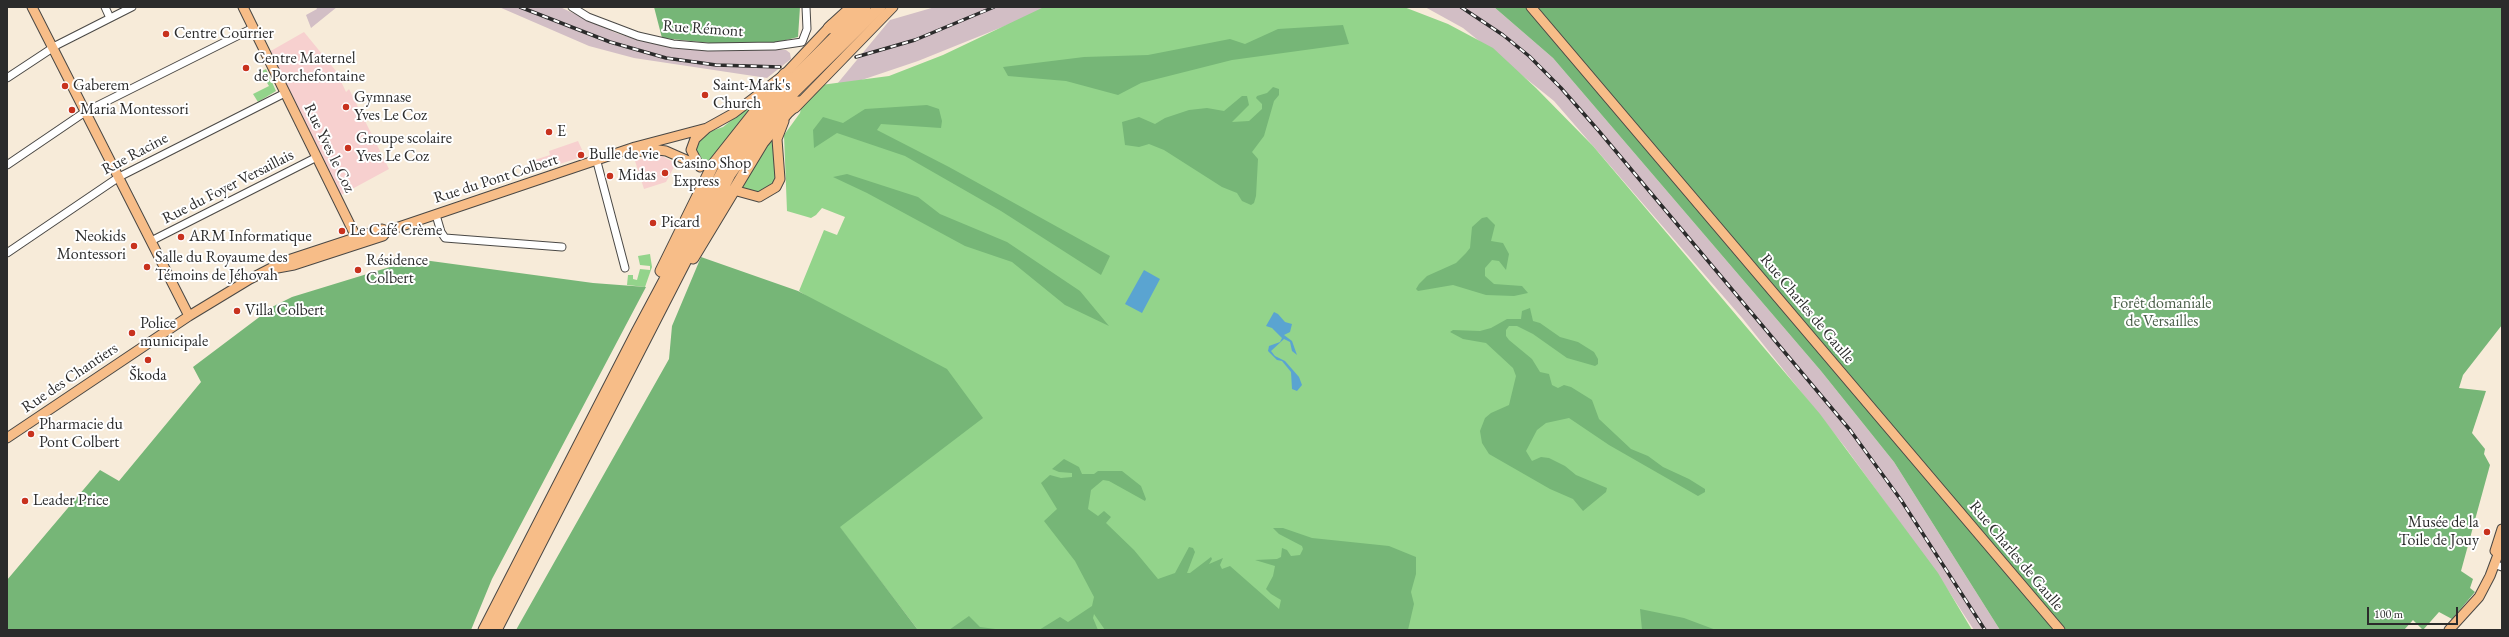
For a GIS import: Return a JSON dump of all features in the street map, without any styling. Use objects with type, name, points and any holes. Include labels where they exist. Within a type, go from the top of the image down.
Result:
[{"type":"highway","points":[[829,28],[852,7]]},
{"type":"highway","points":[[484,630],[637,332],[734,150],[789,83],[865,7]]},
{"type":"highway","points":[[496,630],[730,174],[757,135],[793,93],[880,7]]},
{"type":"highway","points":[[637,332],[639,318],[713,165],[785,74]]},
{"type":"highway","points":[[682,267],[695,256],[763,142],[782,118],[799,102]]},
{"type":"main road","points":[[32,7],[189,316]]},
{"type":"main road","name":"Rue Yves le Coz","points":[[243,7],[358,240]]},
{"type":"main road","points":[[615,155],[651,149],[676,154],[700,167],[692,156],[692,145],[707,128],[734,113],[785,74],[829,28],[846,7]]},
{"type":"main road","points":[[736,191],[759,197],[776,188],[780,179],[777,146],[778,133],[799,102],[893,7]]},
{"type":"main road","name":"Rue Charles de Gaulle","points":[[1531,7],[2060,630]]},
{"type":"main road","name":"Rue du Pont Colbert","points":[[189,316],[232,289],[272,269],[285,260],[358,240],[383,236],[387,231],[597,162],[643,145],[707,128]]},
{"type":"main road","points":[[672,138],[678,145],[676,154]]},
{"type":"main road","name":"Rue des Chantiers","points":[[7,438],[189,316]]},
{"type":"main road","points":[[2498,566],[2494,555],[2502,529]]},
{"type":"main road","points":[[2449,630],[2479,597],[2498,566],[2502,544]]},
{"type":"street","points":[[105,7],[110,18]]},
{"type":"street","points":[[7,78],[53,48],[132,7]]},
{"type":"street","name":"Rue Rémont","points":[[572,7],[595,20],[638,36],[673,44],[715,47],[775,46],[802,42],[807,29],[806,7]]},
{"type":"street","points":[[7,165],[85,112],[253,28]]},
{"type":"street","name":"Rue Racine","points":[[7,253],[119,177],[285,93]]},
{"type":"street","name":"Rue du Foyer Versaillais","points":[[151,242],[317,157]]},
{"type":"street","points":[[597,162],[624,268]]},
{"type":"street","points":[[436,215],[441,232],[445,238],[562,247]]},
{"type":"shaded area","points":[[316,7],[337,7],[311,28],[306,15],[317,9]]},
{"type":"shaded area","points":[[499,7],[560,7],[616,33],[641,41],[710,50],[786,50],[790,53],[791,59],[767,78],[634,58],[589,46]]},
{"type":"shaded area","points":[[935,7],[1052,7],[918,61],[832,90],[890,20]]},
{"type":"shaded area","points":[[1425,7],[1494,7],[1553,58],[1821,371],[1894,462],[2000,630],[1974,630],[1940,578],[1845,447],[1743,319],[1554,101],[1463,28]]},
{"type":"shaded area","points":[[304,32],[336,71],[346,92],[349,89],[389,169],[341,195],[269,52]]},
{"type":"shaded area","points":[[578,141],[585,156],[531,173],[528,162],[550,155],[549,151]]},
{"type":"shaded area","points":[[659,154],[673,162],[674,167],[666,182],[644,189],[635,161]]},
{"type":"green space","points":[[654,7],[800,7],[798,37],[778,42],[720,44],[662,38]]},
{"type":"green space","points":[[1044,7],[1404,7],[1448,24],[1493,48],[1536,88],[1593,146],[1820,414],[1938,573],[1972,630],[918,630],[840,528],[818,304],[799,291],[824,230],[837,235],[845,217],[822,208],[811,218],[787,211],[784,135],[800,113],[802,103],[821,85],[889,76],[943,55]]},
{"type":"green space","name":"Forêt domaniale de Versailles","points":[[1494,7],[2502,7],[2502,325],[2463,375],[2459,388],[2486,391],[2472,433],[2485,449],[2484,454],[2490,465],[2461,571],[2473,579],[2470,588],[2475,592],[2452,619],[2439,612],[2423,630],[2413,620],[2404,630],[2000,630],[1894,462],[1821,371],[1553,58]]},
{"type":"green space","points":[[1343,25],[1349,44],[1232,60],[1141,83],[1118,95],[1066,81],[1008,76],[1003,67],[1084,57],[1148,55],[1230,39],[1245,44],[1278,29]]},
{"type":"green space","points":[[266,69],[276,91],[258,102],[253,94],[269,86],[262,71]]},
{"type":"green space","points":[[1273,87],[1279,89],[1279,95],[1274,101],[1264,136],[1252,152],[1258,159],[1256,196],[1254,203],[1251,205],[1242,201],[1237,193],[1222,187],[1164,150],[1149,144],[1139,147],[1125,145],[1122,122],[1139,117],[1155,124],[1165,118],[1189,110],[1207,108],[1224,111],[1242,96],[1247,96],[1249,105],[1232,122],[1249,121],[1262,109],[1262,104],[1256,98],[1257,96],[1267,93]]},
{"type":"green space","points":[[755,102],[707,165],[697,158],[693,151],[703,134],[723,127]]},
{"type":"green space","points":[[927,105],[939,109],[942,121],[941,128],[881,124],[877,130],[949,167],[1110,256],[1101,275],[1001,211],[905,156],[837,133],[814,148],[813,130],[823,117],[843,123],[865,109]]},
{"type":"green space","points":[[773,133],[775,178],[773,185],[758,192],[738,187]]},
{"type":"green space","points":[[847,174],[918,197],[940,214],[1007,242],[1080,291],[1109,326],[1065,305],[1012,262],[965,246],[867,193],[833,177]]},
{"type":"green space","points":[[1487,217],[1495,225],[1491,241],[1503,243],[1509,254],[1506,270],[1499,261],[1492,260],[1485,268],[1485,276],[1494,284],[1522,286],[1528,293],[1514,296],[1486,295],[1453,285],[1418,291],[1416,289],[1419,284],[1427,276],[1456,263],[1466,253],[1470,248],[1472,227],[1482,218]]},
{"type":"green space","points":[[650,254],[652,267],[645,287],[627,285],[628,275],[633,275],[633,279],[637,280],[640,269],[650,270],[650,266],[640,265],[638,256]]},
{"type":"green space","points":[[701,257],[798,291],[947,369],[983,418],[840,527],[918,630],[516,630],[669,359],[672,326]]},
{"type":"green space","points":[[416,259],[593,283],[646,287],[492,579],[471,630],[7,630],[7,580],[100,470],[119,481],[201,382],[193,367],[274,306],[292,297]]},
{"type":"green space","points":[[1530,308],[1533,321],[1540,323],[1560,337],[1578,342],[1594,352],[1598,359],[1598,364],[1595,366],[1567,358],[1533,334],[1517,326],[1509,326],[1506,330],[1506,336],[1509,340],[1532,359],[1540,372],[1549,374],[1552,385],[1558,388],[1564,385],[1571,387],[1592,400],[1599,419],[1631,449],[1648,456],[1663,467],[1689,479],[1705,489],[1705,492],[1698,496],[1609,445],[1569,418],[1546,423],[1537,430],[1526,451],[1532,461],[1541,457],[1549,458],[1565,466],[1576,475],[1607,488],[1606,492],[1583,511],[1573,499],[1550,489],[1489,454],[1482,443],[1480,431],[1485,418],[1491,413],[1509,405],[1516,376],[1513,368],[1486,343],[1463,339],[1450,332],[1453,330],[1480,331],[1491,328],[1507,319],[1521,319],[1522,311]]},
{"type":"green space","points":[[1064,459],[1079,467],[1082,474],[1094,474],[1098,471],[1122,471],[1141,486],[1146,499],[1145,501],[1109,481],[1103,480],[1091,490],[1088,509],[1098,516],[1104,511],[1111,517],[1106,523],[1134,550],[1158,579],[1175,573],[1189,547],[1193,548],[1195,552],[1187,573],[1190,573],[1211,557],[1212,559],[1209,564],[1223,558],[1220,565],[1222,569],[1230,566],[1279,609],[1281,600],[1266,589],[1273,576],[1275,566],[1255,560],[1277,559],[1281,557],[1282,548],[1287,550],[1291,556],[1300,555],[1303,549],[1302,546],[1279,534],[1273,528],[1283,528],[1312,538],[1389,546],[1416,557],[1416,574],[1411,592],[1414,604],[1408,630],[1105,630],[1094,614],[1093,618],[1098,630],[1039,630],[1060,617],[1068,622],[1092,606],[1094,597],[1075,561],[1044,521],[1057,509],[1041,483],[1050,475],[1061,478],[1072,477],[1072,473],[1059,472],[1052,469]]},
{"type":"green space","points":[[1640,609],[1684,618],[1716,630],[1642,630]]},
{"type":"green space","points":[[969,616],[980,627],[1003,630],[949,630]]},
{"type":"water","points":[[1144,270],[1160,279],[1142,313],[1125,304]]},
{"type":"water","points":[[1274,312],[1278,314],[1285,322],[1292,324],[1290,332],[1284,335],[1292,341],[1297,355],[1292,351],[1290,342],[1284,339],[1271,351],[1275,356],[1285,361],[1299,377],[1302,385],[1297,391],[1292,389],[1291,372],[1282,361],[1277,360],[1268,351],[1269,346],[1280,342],[1282,338],[1272,328],[1266,326]]},
{"type":"railway","points":[[520,7],[610,42],[666,58],[716,65],[780,67]]},
{"type":"railway","points":[[856,57],[915,40],[994,7]]},
{"type":"railway","points":[[1461,7],[1503,35],[1529,56],[1561,88],[1598,130],[1850,430],[1901,500],[1985,630]]},
{"type":"place","name":"Centre Courrier","points":[[166,34]]},
{"type":"place","name":"Centre Maternel de Porchefontaine","points":[[246,68]]},
{"type":"place","name":"Gaberem","points":[[65,86]]},
{"type":"place","name":"Saint-Mark's Church","points":[[705,95]]},
{"type":"place","name":"Gymnase Yves Le Coz","points":[[346,107]]},
{"type":"place","name":"Maria Montessori","points":[[72,110]]},
{"type":"place","name":"E","points":[[549,132]]},
{"type":"place","name":"Groupe scolaire Yves Le Coz","points":[[348,148]]},
{"type":"place","name":"Bulle de vie","points":[[581,155]]},
{"type":"place","name":"Casino Shop Express","points":[[665,173]]},
{"type":"place","name":"Midas","points":[[610,176]]},
{"type":"place","name":"Picard","points":[[653,223]]},
{"type":"place","name":"Le Café Crème","points":[[342,231]]},
{"type":"place","name":"ARM Informatique","points":[[181,237]]},
{"type":"place","name":"Neokids Montessori","points":[[134,246]]},
{"type":"place","name":"Salle du Royaume des Témoins de Jéhovah","points":[[147,267]]},
{"type":"place","name":"Résidence Colbert","points":[[358,270]]},
{"type":"place","name":"Villa Colbert","points":[[237,311]]},
{"type":"place","name":"Police municipale","points":[[132,333]]},
{"type":"place","name":"Škoda","points":[[148,360]]},
{"type":"place","name":"Pharmacie du Pont Colbert","points":[[31,434]]},
{"type":"place","name":"Leader Price","points":[[25,501]]},
{"type":"place","name":"Musée de la Toile de Jouy","points":[[2487,532]]}]
